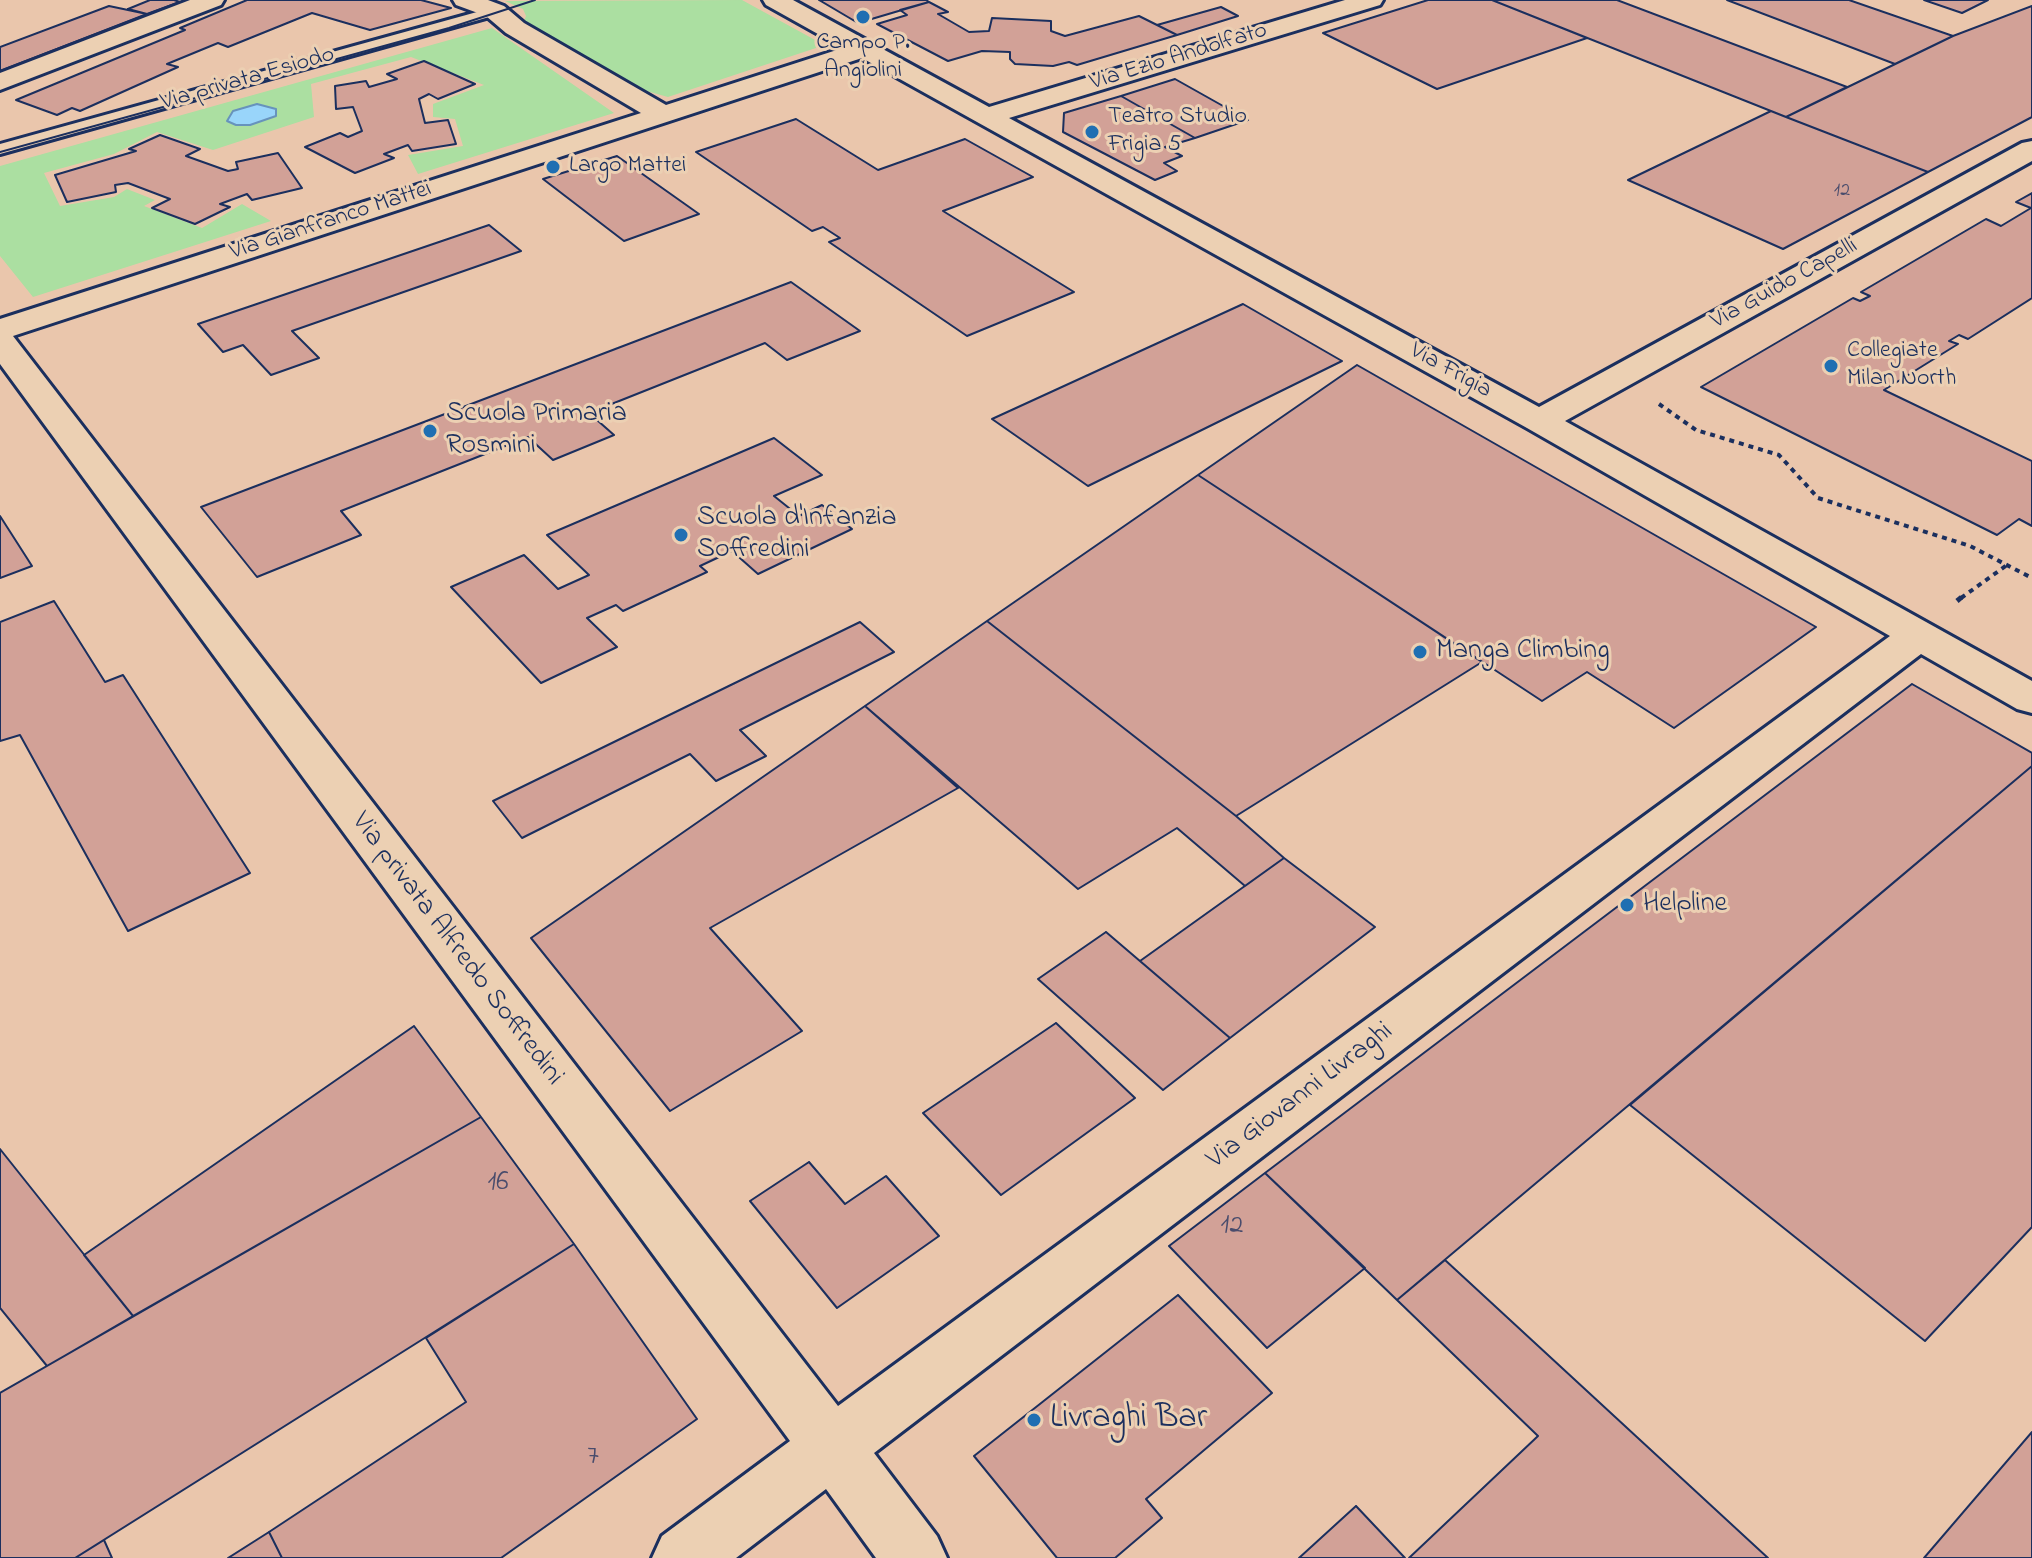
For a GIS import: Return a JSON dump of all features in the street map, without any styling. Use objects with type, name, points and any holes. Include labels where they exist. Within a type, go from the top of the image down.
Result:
[{"type":"street","points":[[0,82],[212,0]]},
{"type":"street","points":[[465,0],[495,11],[515,28],[662,114]]},
{"type":"street","name":"Via Frigia","points":[[775,0],[1539,421],[1935,620],[2032,699]]},
{"type":"street","name":"Via Ezio Andolfato","points":[[987,116],[1371,0]]},
{"type":"street","name":"Via Gianfranco Mattei","points":[[0,330],[865,49]]},
{"type":"street","name":"Via Guido Capelli","points":[[1539,421],[2032,149]]},
{"type":"street","name":"Via privata Alfredo Soffredini","points":[[0,341],[915,1558]]},
{"type":"street","name":"Via Giovanni Livraghi","points":[[684,1558],[1935,620]]},
{"type":"lane","name":"Via privata Esiodo","points":[[0,149],[495,11]]},
{"type":"path","points":[[1655,401],[1696,430],[1779,455],[1818,498],[1970,546],[2032,578]]},
{"type":"path","points":[[1935,620],[2007,565]]},
{"type":"green space","points":[[742,0],[817,41],[819,47],[668,97],[603,79],[523,24],[526,16],[523,9],[505,1]]},
{"type":"green space","points":[[492,28],[614,113],[418,174],[408,155],[463,146],[455,119],[433,117],[433,104],[484,85],[411,57],[311,84],[314,117],[213,150],[157,132],[114,154],[44,173],[60,206],[114,197],[127,189],[155,200],[144,206],[202,228],[242,204],[271,221],[33,297],[0,256],[0,166]]},
{"type":"water","points":[[257,104],[276,109],[276,116],[250,125],[227,121],[233,111]]},
{"type":"building","points":[[150,0],[180,2],[147,14],[128,9]]},
{"type":"building","points":[[247,0],[421,0],[451,8],[370,30],[312,13],[228,47],[218,43],[167,64],[178,67],[80,111],[72,108],[57,115],[16,100],[185,30],[180,28]]},
{"type":"building","name":"Campo P. Angiolini","points":[[819,0],[926,0],[929,2],[858,23]]},
{"type":"building","points":[[1428,0],[1492,0],[1587,38],[1437,89],[1323,33]]},
{"type":"building","points":[[1492,0],[1617,0],[1847,87],[1786,117]]},
{"type":"building","points":[[1727,0],[1849,0],[1953,36],[1895,64]]},
{"type":"building","points":[[1924,0],[1988,0],[1962,13]]},
{"type":"building","points":[[929,2],[948,12],[938,14],[969,32],[989,31],[992,18],[1051,21],[1051,31],[1065,36],[1139,16],[1177,35],[1077,65],[1069,62],[1053,66],[1015,64],[1010,59],[1010,52],[982,51],[948,61],[877,24],[907,15],[900,10]]},
{"type":"building","points":[[109,6],[147,14],[0,71],[0,47]]},
{"type":"building","points":[[2032,6],[2032,117],[1928,172],[1786,117],[1953,36]]},
{"type":"building","points":[[1221,7],[1238,16],[1177,35],[1157,25]]},
{"type":"building","points":[[424,61],[475,84],[438,99],[429,94],[419,99],[425,123],[448,120],[456,144],[412,151],[408,145],[384,154],[394,158],[355,173],[305,147],[340,133],[348,137],[362,131],[353,107],[336,109],[335,86],[366,81],[369,87],[397,79],[387,74]]},
{"type":"building","points":[[1175,79],[1248,120],[1195,138],[1121,96]]},
{"type":"building","points":[[1121,96],[1195,138],[1165,147],[1182,156],[1164,163],[1177,171],[1155,180],[1063,132],[1064,113]]},
{"type":"building","points":[[1771,111],[1928,172],[1783,249],[1628,180]]},
{"type":"building","points":[[796,119],[878,170],[965,139],[1033,177],[943,211],[1074,292],[967,336],[829,242],[840,238],[823,227],[812,231],[696,152]]},
{"type":"building","points":[[160,135],[200,149],[186,156],[228,171],[238,169],[236,162],[278,153],[302,188],[252,200],[247,194],[220,204],[230,207],[195,224],[152,208],[170,199],[128,183],[115,185],[116,192],[67,202],[55,175],[136,151],[129,149]]},
{"type":"building","points":[[617,156],[699,214],[624,241],[543,179]]},
{"type":"building","name":"Collegiate Milan North","points":[[2032,193],[2032,298],[1968,339],[1959,335],[1949,341],[1958,344],[1884,390],[2032,461],[2032,526],[2019,519],[1997,535],[1701,387],[1853,298],[1860,301],[1870,296],[1861,292],[1986,219],[2001,226],[2031,208],[2016,202]]},
{"type":"building","points":[[489,225],[521,251],[292,331],[319,358],[271,375],[243,345],[223,352],[198,324]]},
{"type":"building","points":[[791,282],[860,331],[787,360],[765,343],[589,413],[614,435],[553,460],[528,437],[341,511],[361,535],[257,577],[201,507]]},
{"type":"building","points":[[1243,304],[1342,361],[1088,486],[992,419]]},
{"type":"building","points":[[1357,365],[1816,627],[1674,728],[1587,672],[1542,701],[1198,475]]},
{"type":"building","points":[[774,438],[822,475],[774,496],[799,516],[822,505],[852,529],[758,574],[732,551],[700,566],[707,572],[623,611],[616,605],[587,618],[617,647],[541,683],[451,587],[524,555],[558,589],[589,575],[547,535]]},
{"type":"building","points":[[1198,475],[1482,662],[1236,816],[987,621]]},
{"type":"building","points":[[0,516],[32,566],[0,578]]},
{"type":"building","points":[[54,601],[105,682],[123,675],[250,873],[128,931],[20,735],[0,741],[0,622]]},
{"type":"building","points":[[987,621],[1236,816],[1284,858],[1245,886],[1177,828],[1078,889],[865,706]]},
{"type":"building","points":[[860,622],[894,652],[740,730],[766,756],[716,781],[690,754],[522,838],[493,801]]},
{"type":"building","points":[[1912,684],[2032,753],[2032,766],[1397,1300],[1265,1173]]},
{"type":"building","points":[[865,706],[958,788],[710,928],[802,1031],[670,1111],[531,938]]},
{"type":"building","points":[[2032,766],[2032,1227],[1925,1341],[1630,1105]]},
{"type":"building","points":[[1284,858],[1375,927],[1230,1038],[1140,961]]},
{"type":"building","points":[[1106,932],[1230,1038],[1163,1090],[1038,979]]},
{"type":"building","points":[[1056,1023],[1135,1098],[1001,1195],[923,1113]]},
{"type":"building","points":[[414,1026],[481,1117],[133,1316],[84,1255]]},
{"type":"building","points":[[481,1117],[574,1244],[75,1558],[0,1558],[0,1393]]},
{"type":"building","points":[[0,1149],[133,1316],[47,1366],[0,1308]]},
{"type":"building","points":[[809,1162],[845,1204],[886,1176],[939,1236],[837,1308],[750,1201]]},
{"type":"building","points":[[1265,1173],[1365,1268],[1267,1348],[1169,1246]]},
{"type":"building","points":[[574,1244],[697,1419],[501,1558],[282,1558],[269,1532],[466,1402],[426,1338]]},
{"type":"building","points":[[1445,1260],[1768,1558],[1409,1558],[1538,1436],[1397,1300]]},
{"type":"building","points":[[1178,1295],[1272,1393],[1146,1499],[1162,1518],[1115,1558],[1057,1558],[974,1456]]},
{"type":"building","points":[[2032,1432],[2032,1558],[1924,1558]]},
{"type":"building","points":[[1356,1506],[1405,1558],[1299,1558]]},
{"type":"building","points":[[269,1532],[282,1558],[228,1558]]},
{"type":"building","points":[[104,1540],[112,1558],[75,1558]]},
{"type":"tram line","points":[[0,152],[449,28],[535,0]]},
{"type":"place","name":"Campo P. Angiolini","points":[[863,17]]},
{"type":"place","name":"Teatro Studio Frigia 5","points":[[1092,132]]},
{"type":"place","name":"Largo Mattei","points":[[553,167]]},
{"type":"place","name":"Collegiate Milan North","points":[[1831,366]]},
{"type":"place","name":"Scuola Primaria Rosmini","points":[[430,431]]},
{"type":"place","name":"Scuola d'Infanzia Soffredini","points":[[681,535]]},
{"type":"place","name":"Manga Climbing","points":[[1420,652]]},
{"type":"place","name":"Helpline","points":[[1627,905]]},
{"type":"place","name":"Livraghi Bar","points":[[1034,1420]]}]
